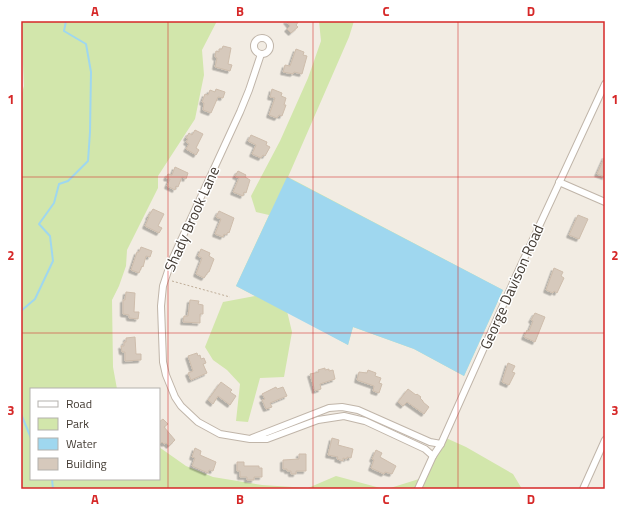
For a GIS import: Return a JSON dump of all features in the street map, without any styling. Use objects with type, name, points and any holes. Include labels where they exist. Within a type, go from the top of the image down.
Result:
[{"type":"street","name":"Shady Brook Lane","points":[[260,54],[249,90],[240,112],[171,262],[163,286],[161,306],[163,362],[175,397],[189,414],[198,422],[220,434],[250,439],[266,439],[322,419],[344,416],[365,421],[425,449],[433,456]]},
{"type":"street","name":"George Davison Road","points":[[418,489],[433,456],[441,444],[605,84]]},
{"type":"street","points":[[560,182],[605,202]]},
{"type":"street","points":[[250,439],[306,416],[329,408],[342,407],[358,410],[430,442],[441,444]]},
{"type":"street","points":[[306,416],[309,423]]},
{"type":"street","points":[[377,427],[380,419]]},
{"type":"street","points":[[583,489],[605,440]]},
{"type":"path","points":[[170,280],[230,297]]},
{"type":"green space","points":[[21,21],[217,21],[202,50],[204,75],[195,119],[158,176],[158,188],[127,250],[126,266],[112,300],[113,367],[117,388],[30,388],[30,480],[160,480],[160,448],[186,466],[213,477],[262,485],[308,488],[336,476],[384,489],[21,489],[21,96],[24,86]]},
{"type":"green space","points":[[319,21],[354,21],[349,37],[288,177],[503,290],[464,376],[414,349],[353,327],[348,345],[287,311],[292,332],[284,377],[260,378],[248,422],[236,421],[240,384],[227,370],[213,360],[205,347],[223,302],[255,296],[236,286],[269,215],[256,212],[251,196],[280,141],[308,78],[321,41]]},
{"type":"green space","points":[[446,438],[466,447],[513,474],[522,489],[387,489],[419,479]]},
{"type":"water","points":[[287,177],[503,290],[464,376],[414,349],[353,327],[348,345],[236,286]]},
{"type":"building","points":[[286,21],[299,21],[296,25],[298,27],[291,33],[287,29],[290,26]]},
{"type":"building","points":[[223,46],[231,48],[228,64],[232,65],[230,71],[215,67],[217,58],[215,57],[216,51],[219,52],[219,49],[222,49]]},
{"type":"building","points":[[296,49],[304,52],[303,55],[307,56],[302,74],[283,72],[285,65],[290,66]]},
{"type":"building","points":[[216,89],[225,92],[223,98],[218,97],[211,113],[203,110],[204,103],[202,102],[205,94],[208,95],[210,90],[215,92]]},
{"type":"building","points":[[272,89],[282,93],[281,96],[286,98],[284,105],[286,105],[282,116],[279,115],[277,118],[269,115],[275,98],[270,97]]},
{"type":"building","points":[[195,130],[203,134],[196,148],[199,150],[196,155],[186,149],[189,144],[186,142],[188,139],[186,138],[189,133],[192,135]]},
{"type":"building","points":[[251,135],[267,142],[266,145],[270,147],[265,156],[263,155],[261,158],[252,154],[256,145],[248,141]]},
{"type":"building","points":[[605,156],[605,177],[597,174]]},
{"type":"building","points":[[175,167],[188,173],[186,179],[182,177],[178,187],[176,186],[175,190],[167,186],[170,179],[166,178],[168,174],[172,175]]},
{"type":"building","points":[[238,171],[246,175],[245,177],[250,180],[246,193],[244,192],[243,196],[233,192],[239,178],[235,176]]},
{"type":"building","points":[[153,209],[164,214],[158,226],[162,228],[159,233],[145,226]]},
{"type":"building","points":[[219,211],[234,218],[229,233],[228,232],[226,235],[224,234],[223,237],[215,234],[221,219],[216,217]]},
{"type":"building","points":[[578,215],[588,219],[579,239],[569,235]]},
{"type":"building","points":[[141,247],[152,251],[150,257],[146,256],[143,267],[142,266],[139,273],[131,270],[137,252],[139,252]]},
{"type":"building","points":[[201,249],[210,253],[209,256],[214,259],[209,272],[204,278],[196,274],[202,258],[198,256]]},
{"type":"building","points":[[554,268],[563,272],[561,276],[564,278],[557,293],[546,290]]},
{"type":"building","points":[[126,292],[135,293],[134,312],[139,312],[138,319],[129,318],[129,315],[123,314],[123,300],[125,300]]},
{"type":"building","points":[[190,300],[199,301],[198,304],[203,305],[203,314],[200,314],[200,323],[183,322],[184,316],[188,316]]},
{"type":"building","points":[[535,313],[545,317],[535,342],[524,337],[527,330],[529,331],[533,321],[531,320]]},
{"type":"building","points":[[135,337],[136,354],[141,354],[141,360],[125,361],[125,352],[122,352],[121,346],[124,346],[126,338]]},
{"type":"building","points":[[197,353],[198,356],[200,355],[201,359],[204,358],[206,363],[203,364],[207,373],[191,380],[188,373],[193,371],[188,356]]},
{"type":"building","points":[[508,363],[515,366],[512,372],[515,373],[509,385],[502,382]]},
{"type":"building","points":[[325,368],[325,370],[329,369],[329,371],[333,370],[335,379],[320,384],[321,389],[315,391],[310,374],[319,372],[318,370]]},
{"type":"building","points":[[368,370],[376,373],[375,376],[381,378],[379,383],[382,384],[379,393],[373,391],[374,386],[357,380],[359,372],[367,373]]},
{"type":"building","points":[[221,382],[232,390],[230,392],[236,396],[230,405],[218,396],[213,404],[208,400]]},
{"type":"building","points":[[276,387],[277,389],[283,387],[287,396],[270,403],[272,407],[266,409],[262,400],[265,399],[262,394]]},
{"type":"building","points":[[408,389],[421,397],[420,398],[423,402],[429,407],[424,414],[407,402],[403,406],[398,402]]},
{"type":"building","points":[[163,419],[168,424],[164,427],[175,440],[169,446],[162,442],[160,444],[160,421]]},
{"type":"building","points":[[332,438],[339,440],[338,445],[353,449],[351,458],[343,458],[343,461],[337,459],[338,457],[328,455]]},
{"type":"building","points":[[195,448],[201,451],[200,455],[216,462],[213,471],[209,470],[208,473],[192,466],[195,458],[192,457]]},
{"type":"building","points":[[376,450],[382,453],[380,457],[396,466],[392,474],[385,472],[384,474],[371,468],[374,460],[372,459]]},
{"type":"building","points":[[299,454],[306,454],[306,471],[296,471],[296,474],[291,474],[291,471],[283,469],[283,460],[299,459]]},
{"type":"building","points":[[237,462],[244,462],[244,466],[259,466],[259,468],[262,468],[262,477],[254,477],[254,480],[247,480],[247,477],[240,477],[240,471],[237,471]]},
{"type":"waterway","points":[[21,311],[35,299],[53,261],[50,236],[39,224],[54,203],[59,184],[68,181],[88,161],[91,72],[86,44],[64,31],[66,21]]},
{"type":"waterway","points":[[21,414],[30,436]]},
{"type":"waterway","points":[[52,480],[53,489]]}]
